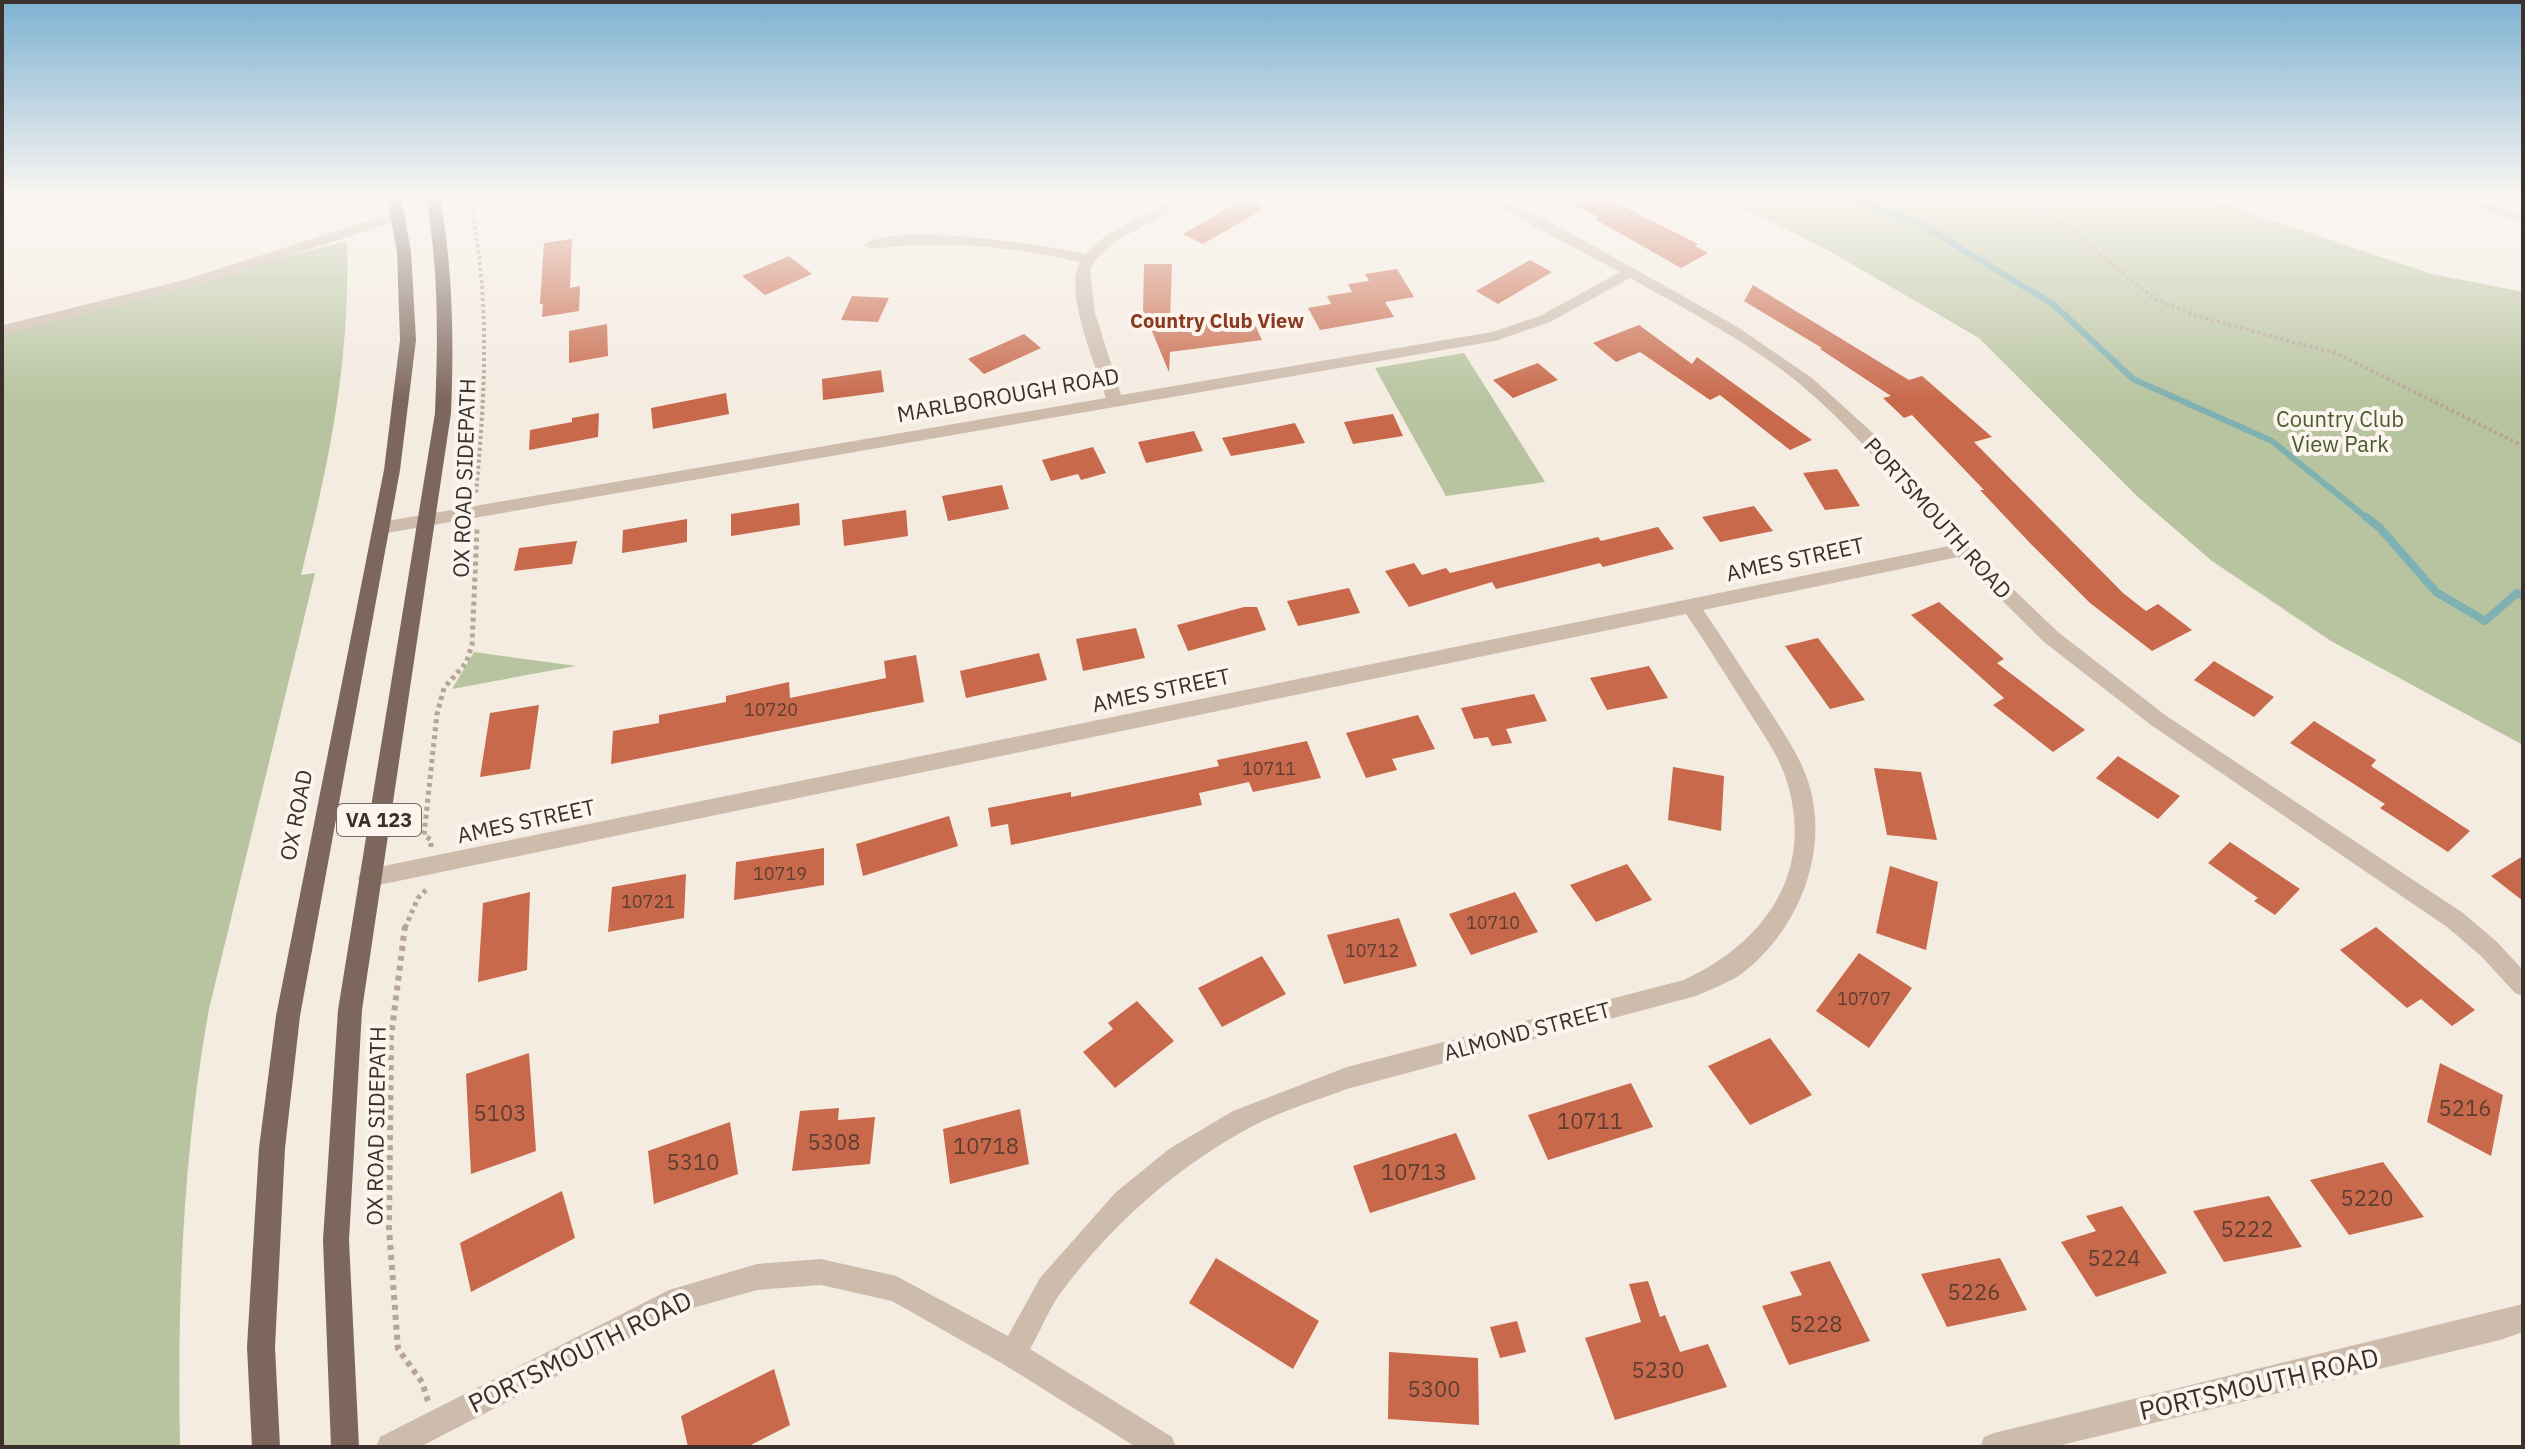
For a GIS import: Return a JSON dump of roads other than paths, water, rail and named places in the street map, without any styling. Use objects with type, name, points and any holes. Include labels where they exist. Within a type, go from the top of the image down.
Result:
[{"type":"main road","name":"OX ROAD","points":[[266,1447],[261,1347],[272,1148],[286,1031],[317,850],[381,528],[408,340],[405,265]]},
{"type":"main road","name":"VA 123","points":[[345,1447],[336,1240],[350,1010],[443,413],[447,318],[443,265]]},
{"type":"street","points":[[1085,265],[1082,271],[1085,301],[1114,399]]},
{"type":"street","name":"PORTSMOUTH ROAD","points":[[1618,265],[1731,329],[1806,381],[1870,440],[1962,550],[2051,637],[2113,688],[2455,920],[2489,949],[2523,986]]},
{"type":"street","name":"MARLBOROUGH ROAD","points":[[381,528],[474,509],[1495,336],[1545,319],[1631,272]]},
{"type":"street","name":"AMES STREET","points":[[369,878],[1962,550]]},
{"type":"street","name":"ALMOND STREET","points":[[1013,1354],[1049,1287],[1124,1202],[1178,1158],[1242,1119],[1347,1078],[1688,989],[1731,968],[1761,942],[1777,921],[1799,878],[1805,833],[1799,784],[1782,748],[1690,605]]},
{"type":"street","name":"PORTSMOUTH ROAD","points":[[390,1447],[678,1299],[757,1277],[821,1272],[896,1289],[1013,1354],[1162,1447]]},
{"type":"street","name":"PORTSMOUTH ROAD","points":[[1994,1447],[2523,1318]]},
{"type":"lane","points":[[2,330],[190,283],[247,265]]},
{"type":"waterway","points":[[1988,265],[2053,304],[2133,379],[2272,441],[2368,519]]},
{"type":"waterway","points":[[2366,517],[2380,528],[2436,592],[2485,621],[2517,593],[2523,596]]},
{"type":"district","name":"Country Club View","points":[[1217,321]]},
{"type":"park label","name":"Country Club View Park","points":[[2340,432]]}]
